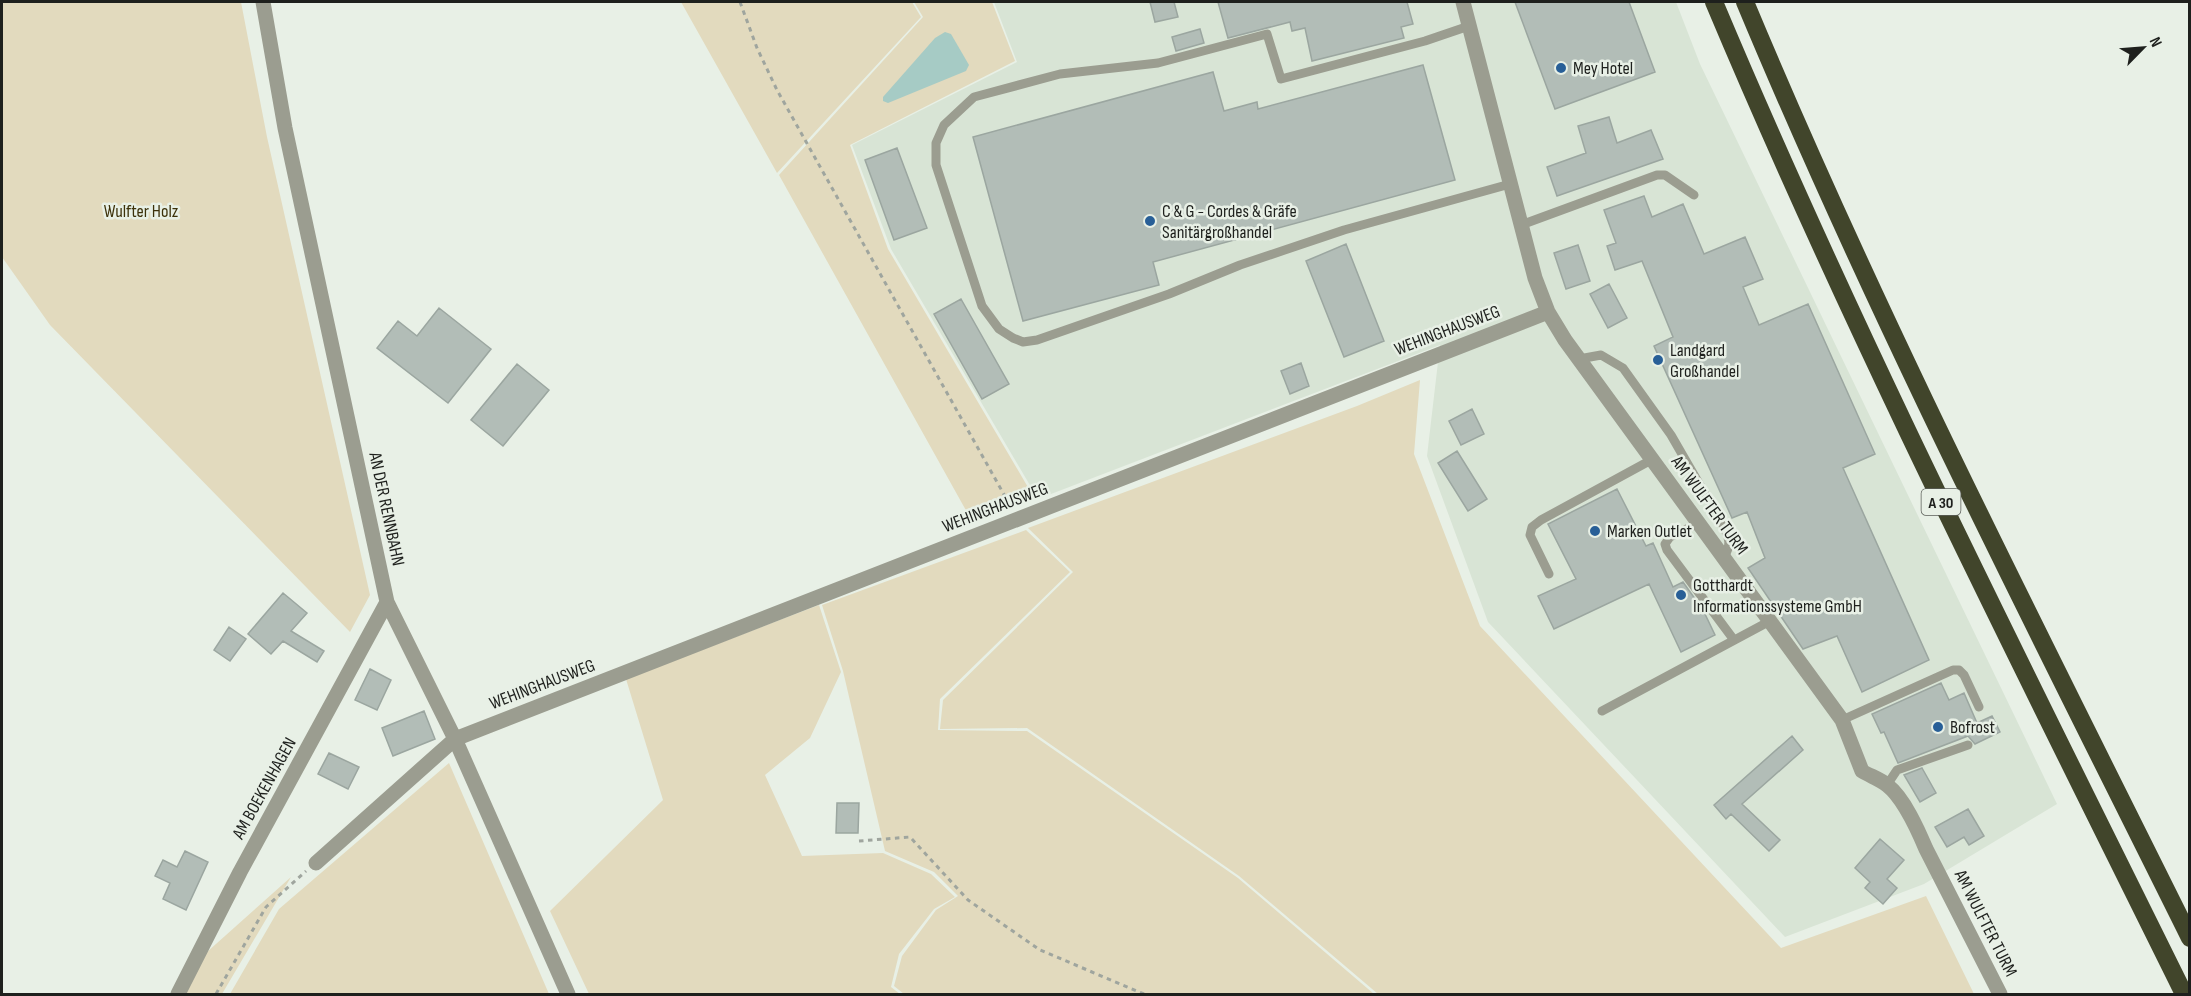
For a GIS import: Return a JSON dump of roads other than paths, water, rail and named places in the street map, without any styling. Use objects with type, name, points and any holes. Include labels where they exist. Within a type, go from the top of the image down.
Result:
[{"type":"highway","name":"A 30","points":[[1714,2],[1840,289],[1970,561],[2184,994]]},
{"type":"highway","name":"A 30","points":[[1745,2],[1860,264],[1917,387],[2190,938]]},
{"type":"highway","points":[[1755,2],[1762,43]]},
{"type":"street","name":"AN DER RENNBAHN","points":[[263,2],[285,129],[387,602],[455,739],[568,994]]},
{"type":"street","name":"AM WULFTER TURM","points":[[1463,2],[1535,278],[1548,312],[1579,359],[1842,720],[1862,771],[1887,784],[1898,796],[1919,832],[2000,994]]},
{"type":"street","name":"WEHINGHAUSWEG","points":[[455,739],[1548,312]]},
{"type":"street","name":"AM BOEKENHAGEN","points":[[178,994],[240,872],[387,602]]},
{"type":"street","points":[[316,863],[455,739]]},
{"type":"lane","points":[[1469,26],[1425,41],[1281,79],[1267,34],[1158,63],[1060,74],[974,97],[944,125],[936,143],[936,165],[982,306],[999,328],[1023,342],[1037,340],[1158,298],[1240,265],[1344,230],[1510,184]]},
{"type":"lane","points":[[1521,225],[1657,175],[1665,175],[1694,195]]},
{"type":"lane","points":[[1579,359],[1601,355],[1623,368],[1671,435],[1723,525],[1730,548],[1724,557]]},
{"type":"lane","points":[[1549,574],[1530,535],[1532,527],[1653,459]]},
{"type":"lane","points":[[1699,523],[1670,537],[1665,544],[1667,550],[1734,640]]},
{"type":"lane","points":[[1602,711],[1770,621]]},
{"type":"lane","points":[[1842,720],[1953,670],[1959,670],[1964,675],[1979,707]]},
{"type":"lane","points":[[1887,784],[1897,770],[1968,745]]},
{"type":"water","points":[[945,32],[951,34],[969,65],[966,71],[888,103],[883,101],[883,97],[935,38]]},
{"type":"place","name":"Mey Hotel","points":[[1561,68]]},
{"type":"place","name":"C & G - Cordes & Gräfe Sanitärgroßhandel","points":[[1150,221]]},
{"type":"place","name":"Landgard Großhandel","points":[[1658,360]]},
{"type":"place","name":"Marken Outlet","points":[[1595,531]]},
{"type":"place","name":"Gotthardt Informationssysteme GmbH","points":[[1681,595]]},
{"type":"place","name":"Bofrost","points":[[1938,727]]},
{"type":"park label","name":"Wulfter Holz","points":[[141,211]]}]
